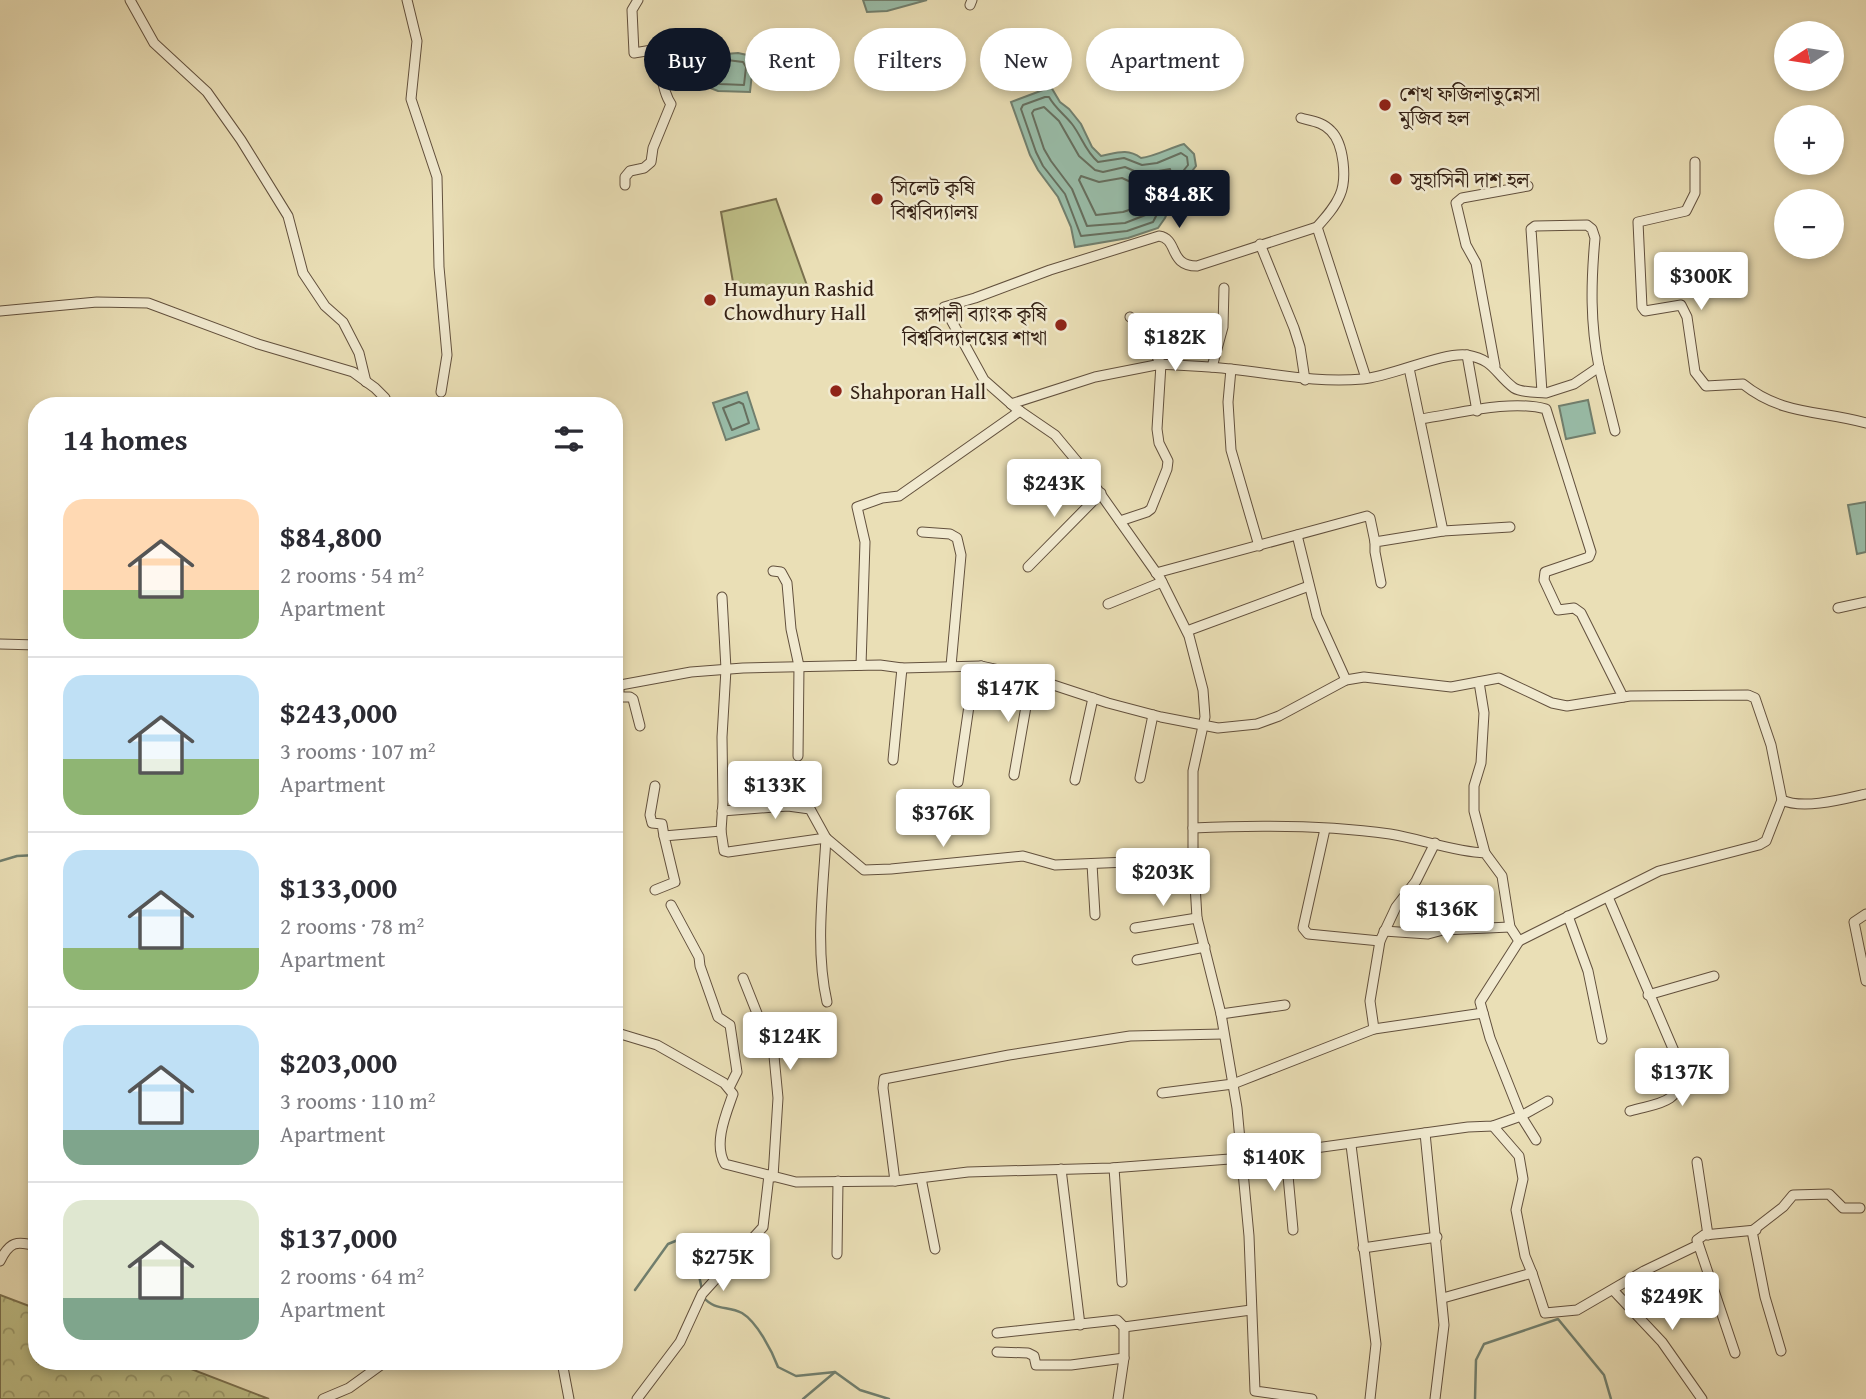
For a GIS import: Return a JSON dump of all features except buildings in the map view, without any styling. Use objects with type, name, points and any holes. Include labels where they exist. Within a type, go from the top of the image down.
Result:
[{"type":"street","points":[[130,0],[154,43],[207,92],[282,205],[288,216],[303,273],[325,306],[343,322],[359,353],[366,382]]},
{"type":"street","points":[[407,0],[417,41],[411,99],[437,177],[439,267],[447,355],[441,392]]},
{"type":"street","points":[[625,185],[625,177],[630,171],[644,168],[651,162],[653,148],[671,104],[662,85],[657,54],[652,50],[634,54],[632,10],[638,0]]},
{"type":"street","points":[[1301,118],[1320,122],[1333,132],[1343,170],[1341,193],[1331,212],[1317,227],[1189,266],[1178,261],[1169,241],[1159,236],[944,307],[984,380],[1020,411],[1055,435],[1101,493],[1162,582],[1186,631],[1203,690],[1205,717],[1193,771],[1193,855],[1197,918],[1221,1014],[1243,1158],[1255,1391],[1312,1399]]},
{"type":"street","points":[[1695,162],[1695,193],[1686,211],[1638,222],[1642,307],[1645,311],[1681,305],[1687,317],[1695,372],[1706,386],[1743,384],[1752,392],[1793,410],[1866,423]]},
{"type":"street","points":[[1495,368],[1476,263],[1466,245],[1456,203],[1462,198],[1528,186]]},
{"type":"street","points":[[1542,392],[1531,229],[1535,226],[1587,225],[1592,229],[1595,238],[1590,304],[1594,341],[1615,431]]},
{"type":"street","points":[[1317,227],[1366,379]]},
{"type":"street","points":[[1260,244],[1300,346],[1305,380]]},
{"type":"street","points":[[1212,367],[1223,327],[1224,288]]},
{"type":"street","points":[[0,311],[97,302],[148,303],[258,344],[353,372],[384,397]]},
{"type":"street","points":[[1121,521],[1151,509],[1168,461],[1159,443],[1157,429],[1161,364],[1139,324],[1130,317]]},
{"type":"street","points":[[1466,355],[1477,411]]},
{"type":"street","points":[[1011,404],[1095,377],[1161,364],[1231,369],[1305,380],[1366,379],[1466,355],[1489,361],[1516,389],[1542,392],[1574,384],[1599,367]]},
{"type":"street","points":[[1409,368],[1443,531]]},
{"type":"street","points":[[1231,369],[1228,402],[1231,450],[1259,546]]},
{"type":"street","points":[[1420,419],[1534,406],[1546,409],[1591,552],[1589,557],[1545,572],[1544,580],[1558,610],[1574,608],[1581,613],[1623,697]]},
{"type":"street","points":[[861,665],[865,542],[857,507],[882,498],[899,496],[1020,411]]},
{"type":"street","points":[[1028,567],[1101,493]]},
{"type":"street","points":[[1156,573],[1369,516],[1381,583]]},
{"type":"street","points":[[1375,542],[1443,531],[1510,527]]},
{"type":"street","points":[[922,532],[950,534],[957,538],[961,555],[951,666]]},
{"type":"street","points":[[1297,536],[1322,630],[1346,681]]},
{"type":"street","points":[[773,572],[781,572],[787,583],[791,629],[799,666],[798,756]]},
{"type":"street","points":[[1108,604],[1162,582]]},
{"type":"street","points":[[1186,631],[1309,586]]},
{"type":"street","points":[[722,597],[726,669],[722,737],[721,831],[724,851],[826,838]]},
{"type":"street","points":[[1838,608],[1866,602]]},
{"type":"street","points":[[0,644],[28,645]]},
{"type":"street","points":[[623,683],[726,669],[861,665],[902,668],[981,666],[1031,678],[1153,715],[1203,727],[1234,728],[1279,716],[1346,681],[1364,677],[1451,687],[1499,678],[1552,703],[1567,706],[1623,697],[1748,695],[1755,698],[1771,745],[1782,800],[1766,841],[1659,871],[1520,941],[1480,1002],[1490,1038],[1521,1116],[1536,1140]]},
{"type":"street","points":[[958,782],[970,699],[976,693],[981,666]]},
{"type":"street","points":[[894,760],[902,668]]},
{"type":"street","points":[[1014,775],[1031,678]]},
{"type":"street","points":[[1479,682],[1484,713],[1480,763],[1474,786],[1474,811],[1485,853],[1502,876],[1510,927],[1520,941]]},
{"type":"street","points":[[623,697],[633,699],[640,726]]},
{"type":"street","points":[[1075,780],[1093,698]]},
{"type":"street","points":[[1140,778],[1153,715]]},
{"type":"street","points":[[655,786],[650,815],[652,823],[662,824],[674,882],[655,890]]},
{"type":"street","points":[[1782,800],[1813,803],[1866,794]]},
{"type":"street","points":[[722,811],[788,806],[810,809],[826,838],[864,870],[1023,856],[1055,865],[1193,855]]},
{"type":"street","points":[[1193,828],[1325,828],[1391,834],[1485,853]]},
{"type":"street","points":[[1325,828],[1303,928],[1308,934],[1380,941]]},
{"type":"street","points":[[664,836],[721,831]]},
{"type":"street","points":[[826,838],[821,930],[822,983],[827,1002]]},
{"type":"street","points":[[1374,1029],[1370,1001],[1380,941],[1396,907],[1416,881],[1435,843]]},
{"type":"street","points":[[1093,863],[1096,915]]},
{"type":"street","points":[[1608,897],[1681,1067],[1679,1090],[1670,1099],[1630,1111]]},
{"type":"street","points":[[671,905],[698,957],[719,1017],[730,1025],[737,1072],[729,1088]]},
{"type":"street","points":[[1866,914],[1854,922],[1866,981]]},
{"type":"street","points":[[1567,916],[1588,971],[1602,1038]]},
{"type":"street","points":[[1135,928],[1197,918]]},
{"type":"street","points":[[1384,931],[1428,934],[1443,930],[1510,927]]},
{"type":"street","points":[[1137,960],[1205,947]]},
{"type":"street","points":[[1648,995],[1714,976]]},
{"type":"street","points":[[637,1399],[680,1342],[702,1294],[763,1227],[778,1098],[774,1056],[743,978]]},
{"type":"street","points":[[1221,1014],[1285,1005]]},
{"type":"street","points":[[1162,1093],[1233,1084],[1374,1029],[1483,1013]]},
{"type":"street","points":[[895,1181],[884,1079],[1009,1055],[1130,1036],[1223,1034]]},
{"type":"street","points":[[623,1035],[657,1045],[729,1088],[733,1094],[723,1125],[721,1158],[725,1164],[796,1182],[895,1181],[968,1172],[1114,1168],[1286,1154],[1425,1133],[1493,1126],[1521,1116],[1548,1101]]},
{"type":"street","points":[[1493,1126],[1519,1157],[1522,1179],[1516,1210],[1525,1256],[1545,1313],[1577,1310],[1644,1271],[1698,1245]]},
{"type":"street","points":[[1425,1133],[1443,1298],[1444,1325],[1435,1399]]},
{"type":"street","points":[[1351,1145],[1376,1344],[1370,1399]]},
{"type":"street","points":[[1286,1154],[1293,1230]]},
{"type":"street","points":[[1697,1162],[1708,1235]]},
{"type":"street","points":[[1114,1168],[1122,1282]]},
{"type":"street","points":[[1061,1170],[1080,1325]]},
{"type":"street","points":[[921,1178],[935,1249]]},
{"type":"street","points":[[837,1254],[838,1181]]},
{"type":"street","points":[[1735,1353],[1697,1240],[1708,1235],[1757,1230],[1793,1195],[1829,1194],[1843,1208],[1860,1208]]},
{"type":"street","points":[[1757,1230],[1765,1297],[1781,1351]]},
{"type":"street","points":[[1363,1248],[1437,1237]]},
{"type":"street","points":[[0,1261],[7,1247],[20,1242],[28,1244]]},
{"type":"street","points":[[1443,1298],[1532,1273]]},
{"type":"street","points":[[1613,1290],[1662,1342],[1702,1399]]},
{"type":"street","points":[[997,1334],[1117,1321],[1124,1327],[1251,1310]]},
{"type":"street","points":[[1118,1399],[1124,1358],[1124,1327]]},
{"type":"street","points":[[997,1352],[1028,1353],[1034,1356],[1037,1365],[1071,1365],[1124,1358]]},
{"type":"street","points":[[323,1399],[349,1388],[374,1370]]},
{"type":"street","points":[[564,1370],[569,1399]]},
{"type":"green space","points":[[776,199],[810,294],[735,294],[721,212]]},
{"type":"green space","points":[[0,1295],[28,1306],[28,1370],[194,1370],[269,1399],[0,1399]]},
{"type":"water","points":[[863,0],[927,0],[887,11],[867,12]]},
{"type":"water","points":[[731,54],[745,55],[745,91],[750,92],[718,91],[731,91]]},
{"type":"water","points":[[1040,91],[1053,91],[1081,124],[1092,147],[1101,156],[1126,152],[1141,158],[1184,144],[1194,154],[1196,166],[1178,189],[1158,228],[1128,238],[1075,247],[1071,227],[1058,197],[1030,155],[1011,102]]},
{"type":"water","points":[[747,392],[759,429],[726,440],[713,403]]},
{"type":"water","points":[[1588,400],[1595,433],[1566,439],[1559,406]]},
{"type":"water","points":[[1866,502],[1866,552],[1857,554],[1848,505]]},
{"type":"waterway","points":[[0,861],[28,855]]},
{"type":"waterway","points":[[635,1290],[668,1244],[683,1238],[688,1240],[694,1251],[702,1290]]},
{"type":"waterway","points":[[702,1296],[712,1304],[748,1317],[763,1337],[778,1367],[796,1376],[835,1372],[860,1390],[889,1399]]},
{"type":"waterway","points":[[1475,1399],[1476,1360],[1484,1344],[1558,1319],[1604,1375],[1611,1399]]},
{"type":"waterway","points":[[803,1399],[835,1372]]},
{"type":"place","name":"শেখ ফজিলাতুন্নেসা মুজিব হল","points":[[1385,105]]},
{"type":"place","name":"সুহাসিনী দাশ হল","points":[[1396,179]]},
{"type":"place","name":"সিলেট কৃষি বিশ্ববিদ্যালয়","points":[[877,199]]},
{"type":"place","name":"Humayun Rashid Chowdhury Hall","points":[[710,300]]},
{"type":"place","name":"রূপালী ব্যাংক কৃষি বিশ্ববিদ্যালয়ের শাখা","points":[[1061,325]]},
{"type":"place","name":"Shahporan Hall","points":[[836,391]]}]
